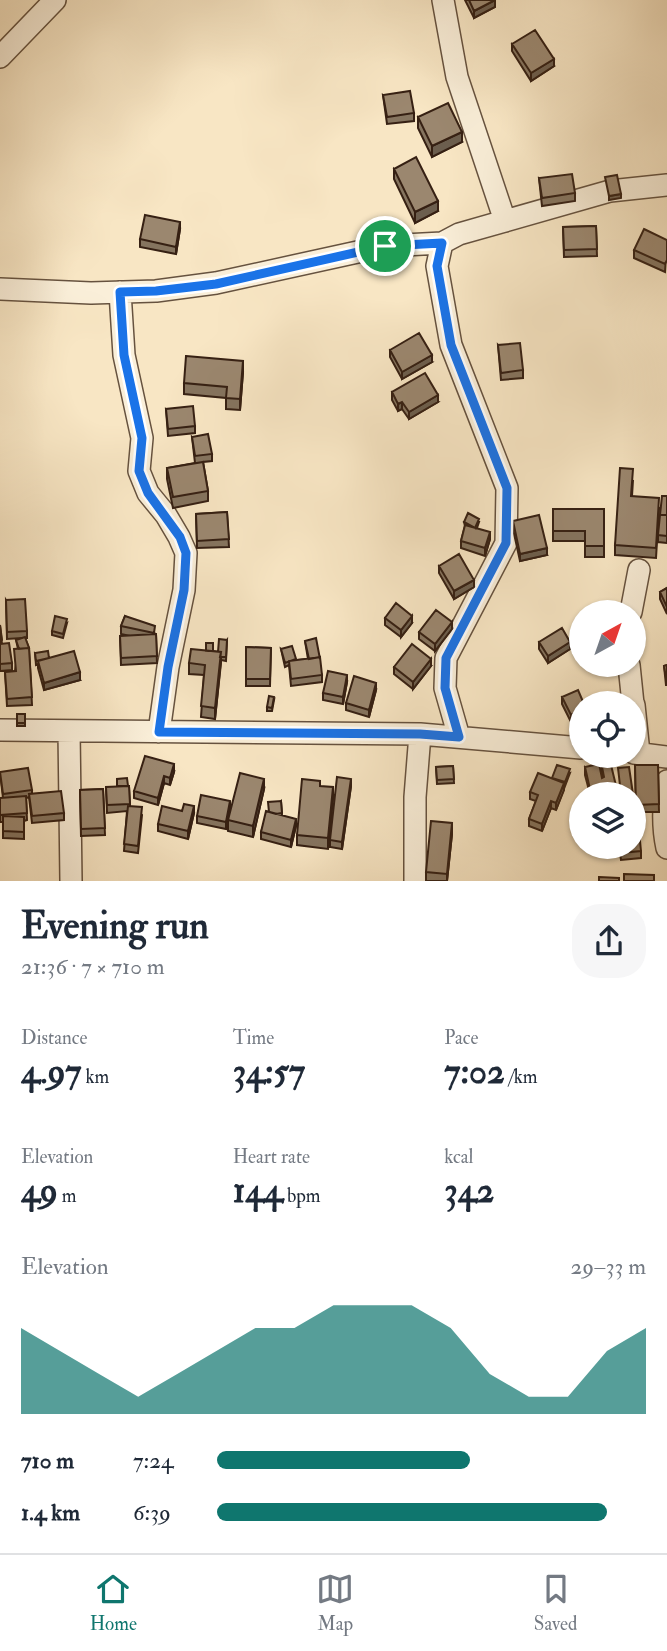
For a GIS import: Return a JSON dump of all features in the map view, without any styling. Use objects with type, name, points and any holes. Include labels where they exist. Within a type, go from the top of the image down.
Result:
[{"type":"street","points":[[0,57],[55,0]]},
{"type":"street","points":[[443,0],[457,77],[505,221]]},
{"type":"street","points":[[0,289],[91,293],[156,291],[216,284],[385,246],[442,243],[459,234],[610,191],[667,185]]},
{"type":"street","points":[[442,243],[437,266],[451,345],[507,488],[506,543],[446,658],[445,688],[459,737]]},
{"type":"street","points":[[120,292],[124,355],[142,438],[139,471],[148,493],[180,537],[186,553],[184,590],[168,667],[159,732]]},
{"type":"street","points":[[633,600],[639,570]]},
{"type":"street","points":[[0,730],[420,734],[569,747]]},
{"type":"street","points":[[69,731],[71,881]]},
{"type":"street","points":[[415,881],[415,797],[420,734]]},
{"type":"street","points":[[646,754],[667,757]]},
{"type":"street","points":[[667,781],[663,831],[667,848]]},
{"type":"building","points":[[469,0],[495,0],[474,11]]},
{"type":"building","points":[[535,30],[554,59],[531,73],[512,44]]},
{"type":"building","points":[[410,91],[414,113],[387,117],[383,95]]},
{"type":"building","points":[[448,103],[462,132],[432,146],[418,117]]},
{"type":"building","points":[[416,157],[438,201],[415,212],[394,169]]},
{"type":"building","points":[[572,174],[575,193],[542,198],[539,178]]},
{"type":"building","points":[[617,175],[621,194],[609,196],[605,177]]},
{"type":"building","points":[[145,215],[180,222],[176,247],[140,239]]},
{"type":"building","points":[[596,226],[597,249],[564,250],[563,227]]},
{"type":"building","points":[[644,229],[667,240],[665,264],[634,250]]},
{"type":"building","points":[[419,333],[432,355],[402,372],[390,350]]},
{"type":"building","points":[[520,343],[523,370],[501,373],[498,345]]},
{"type":"building","points":[[186,356],[243,361],[240,399],[226,398],[227,387],[184,383]]},
{"type":"building","points":[[425,373],[438,395],[409,412],[402,402],[398,404],[392,392]]},
{"type":"building","points":[[193,406],[195,426],[168,429],[166,409]]},
{"type":"building","points":[[208,434],[212,454],[195,456],[192,437]]},
{"type":"building","points":[[203,462],[208,491],[173,497],[167,468]]},
{"type":"building","points":[[620,468],[633,469],[631,496],[659,498],[656,548],[615,545]]},
{"type":"building","points":[[662,496],[667,496],[667,515],[660,515]]},
{"type":"building","points":[[553,509],[604,509],[604,546],[585,546],[585,531],[553,531]]},
{"type":"building","points":[[227,512],[229,539],[197,541],[196,514]]},
{"type":"building","points":[[468,513],[479,519],[475,528],[464,522]]},
{"type":"building","points":[[539,515],[547,548],[520,554],[513,521]]},
{"type":"building","points":[[660,515],[667,515],[667,536],[658,535]]},
{"type":"building","points":[[465,525],[490,532],[485,548],[461,541]]},
{"type":"building","points":[[459,554],[474,580],[454,591],[439,566]]},
{"type":"building","points":[[667,588],[667,607],[660,592]]},
{"type":"building","points":[[25,599],[27,631],[7,632],[6,600]]},
{"type":"building","points":[[396,603],[412,616],[401,630],[385,618]]},
{"type":"building","points":[[436,610],[452,622],[435,644],[419,632]]},
{"type":"building","points":[[55,616],[67,619],[63,634],[52,631]]},
{"type":"building","points":[[125,616],[155,626],[154,633],[121,626]]},
{"type":"building","points":[[562,628],[569,640],[548,656],[539,642]]},
{"type":"building","points":[[156,634],[157,656],[121,658],[120,636]]},
{"type":"building","points":[[25,637],[29,648],[19,649],[16,640]]},
{"type":"building","points":[[316,638],[320,657],[309,659],[305,641]]},
{"type":"building","points":[[219,639],[227,640],[226,657],[220,657],[221,652],[218,652]]},
{"type":"building","points":[[9,643],[12,663],[0,664],[0,644]]},
{"type":"building","points":[[206,643],[213,643],[213,651],[206,651]]},
{"type":"building","points":[[412,644],[431,659],[413,682],[394,667]]},
{"type":"building","points":[[292,646],[296,659],[285,663],[281,649]]},
{"type":"building","points":[[246,647],[271,648],[270,679],[246,679]]},
{"type":"building","points":[[29,648],[32,697],[7,699],[5,672],[16,671],[14,649]]},
{"type":"building","points":[[191,649],[221,652],[215,708],[201,706],[205,665],[189,663]]},
{"type":"building","points":[[48,651],[49,658],[36,661],[35,653]]},
{"type":"building","points":[[74,651],[80,672],[44,683],[38,661]]},
{"type":"building","points":[[320,657],[322,675],[291,679],[289,661]]},
{"type":"building","points":[[328,671],[347,675],[343,697],[323,693]]},
{"type":"building","points":[[354,676],[376,683],[369,710],[346,703]]},
{"type":"building","points":[[569,694],[569,711],[562,697]]},
{"type":"building","points":[[269,696],[274,697],[272,708],[267,707]]},
{"type":"building","points":[[17,714],[25,714],[25,723],[17,723]]},
{"type":"building","points":[[145,756],[174,764],[170,778],[164,776],[158,798],[134,791]]},
{"type":"building","points":[[557,765],[570,769],[565,782],[552,778]]},
{"type":"building","points":[[658,765],[659,804],[646,805],[646,782],[635,782],[635,768]]},
{"type":"building","points":[[453,766],[454,779],[437,780],[436,767]]},
{"type":"building","points":[[28,768],[32,790],[3,794],[0,772]]},
{"type":"building","points":[[585,768],[600,768],[602,778],[602,768],[612,768],[615,782],[588,782]]},
{"type":"building","points":[[618,768],[629,768],[631,782],[620,782]]},
{"type":"building","points":[[240,773],[264,779],[253,826],[228,820]]},
{"type":"building","points":[[538,773],[564,783],[556,803],[551,801],[542,824],[529,819],[538,795],[530,792]]},
{"type":"building","points":[[337,777],[351,779],[342,842],[330,840]]},
{"type":"building","points":[[127,778],[128,786],[117,786],[117,779]]},
{"type":"building","points":[[302,779],[320,781],[320,786],[333,787],[328,838],[297,835]]},
{"type":"building","points":[[129,786],[130,804],[107,805],[106,787]]},
{"type":"building","points":[[103,789],[105,828],[81,829],[80,790]]},
{"type":"building","points":[[61,791],[64,813],[32,816],[29,794]]},
{"type":"building","points":[[201,795],[230,801],[226,822],[197,816]]},
{"type":"building","points":[[26,796],[27,813],[0,815],[0,798]]},
{"type":"building","points":[[281,801],[282,813],[269,812],[268,802]]},
{"type":"building","points":[[184,804],[194,806],[188,831],[158,824],[162,806],[182,811]]},
{"type":"building","points":[[128,806],[142,807],[138,846],[124,844]]},
{"type":"building","points":[[266,811],[296,819],[291,840],[261,832]]},
{"type":"building","points":[[3,816],[24,817],[24,832],[3,831]]},
{"type":"building","points":[[431,821],[452,823],[447,874],[426,872]]},
{"type":"building","points":[[624,874],[654,875],[654,881],[624,881]]},
{"type":"building","points":[[599,877],[619,878],[619,881],[599,881]]},
{"type":"route","points":[[442,243],[437,266],[451,345],[507,488],[506,543],[446,658],[445,688],[459,737],[420,734],[159,732],[175,626],[184,590],[186,553],[180,537],[148,493],[139,471],[142,438],[124,355],[120,292],[216,284],[385,246],[442,243]]}]
